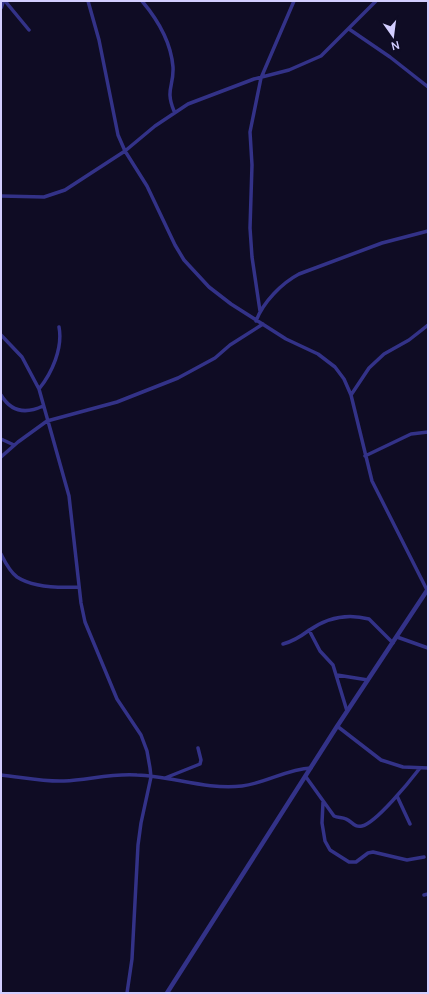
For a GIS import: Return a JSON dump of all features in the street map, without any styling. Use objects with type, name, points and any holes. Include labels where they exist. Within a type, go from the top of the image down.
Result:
[{"type":"street","points":[[1,7],[4,1],[30,30]]},
{"type":"street","points":[[88,1],[99,40],[118,135],[147,186],[168,231],[184,260],[209,287],[231,304],[286,339],[318,354],[335,367],[344,379],[351,395],[372,481],[428,590],[337,726],[306,777],[167,993]]},
{"type":"street","points":[[142,1],[161,24],[166,40],[173,68],[169,96],[174,112]]},
{"type":"street","points":[[260,311],[252,257],[250,228],[252,165],[250,132],[261,78],[294,1]]},
{"type":"street","points":[[1,196],[44,197],[56,194],[78,183],[126,151],[174,112],[254,79],[289,70],[321,56],[376,1]]},
{"type":"street","points":[[349,29],[428,87]]},
{"type":"street","points":[[256,321],[260,311],[290,279],[299,274],[382,243],[428,231]]},
{"type":"street","points":[[1,457],[14,445],[47,421],[117,402],[178,378],[215,358],[230,345],[263,324]]},
{"type":"street","points":[[351,395],[369,368],[384,354],[409,340],[428,325]]},
{"type":"street","points":[[39,389],[49,377],[58,349],[60,338],[59,327]]},
{"type":"street","points":[[1,335],[22,356],[39,389],[69,496],[79,587],[85,622],[91,640],[117,699],[141,735],[147,751],[151,777],[139,838],[132,959],[127,993]]},
{"type":"street","points":[[1,395],[5,403],[13,409],[21,411],[34,410],[43,406]]},
{"type":"street","points":[[365,456],[411,434],[428,432]]},
{"type":"street","points":[[1,439],[14,445]]},
{"type":"street","points":[[1,554],[9,569],[18,578],[35,584],[63,588],[79,587]]},
{"type":"street","points":[[283,644],[299,638],[309,630],[334,618],[363,617],[373,621],[393,643]]},
{"type":"street","points":[[309,630],[320,651],[333,665],[347,711]]},
{"type":"street","points":[[397,637],[428,648]]},
{"type":"street","points":[[337,675],[368,680]]},
{"type":"street","points":[[337,726],[381,760],[403,767],[428,768]]},
{"type":"street","points":[[164,779],[200,764],[201,760],[198,748]]},
{"type":"street","points":[[1,775],[64,781],[122,774],[164,779],[193,785],[220,787],[242,786],[300,768],[311,768]]},
{"type":"street","points":[[306,777],[334,816],[348,819],[352,824],[363,826],[372,820],[397,796],[420,768]]},
{"type":"street","points":[[397,796],[410,824]]},
{"type":"street","points":[[323,801],[322,823],[325,841],[330,850],[349,862],[356,862],[368,853],[373,852],[407,860],[424,857]]}]
